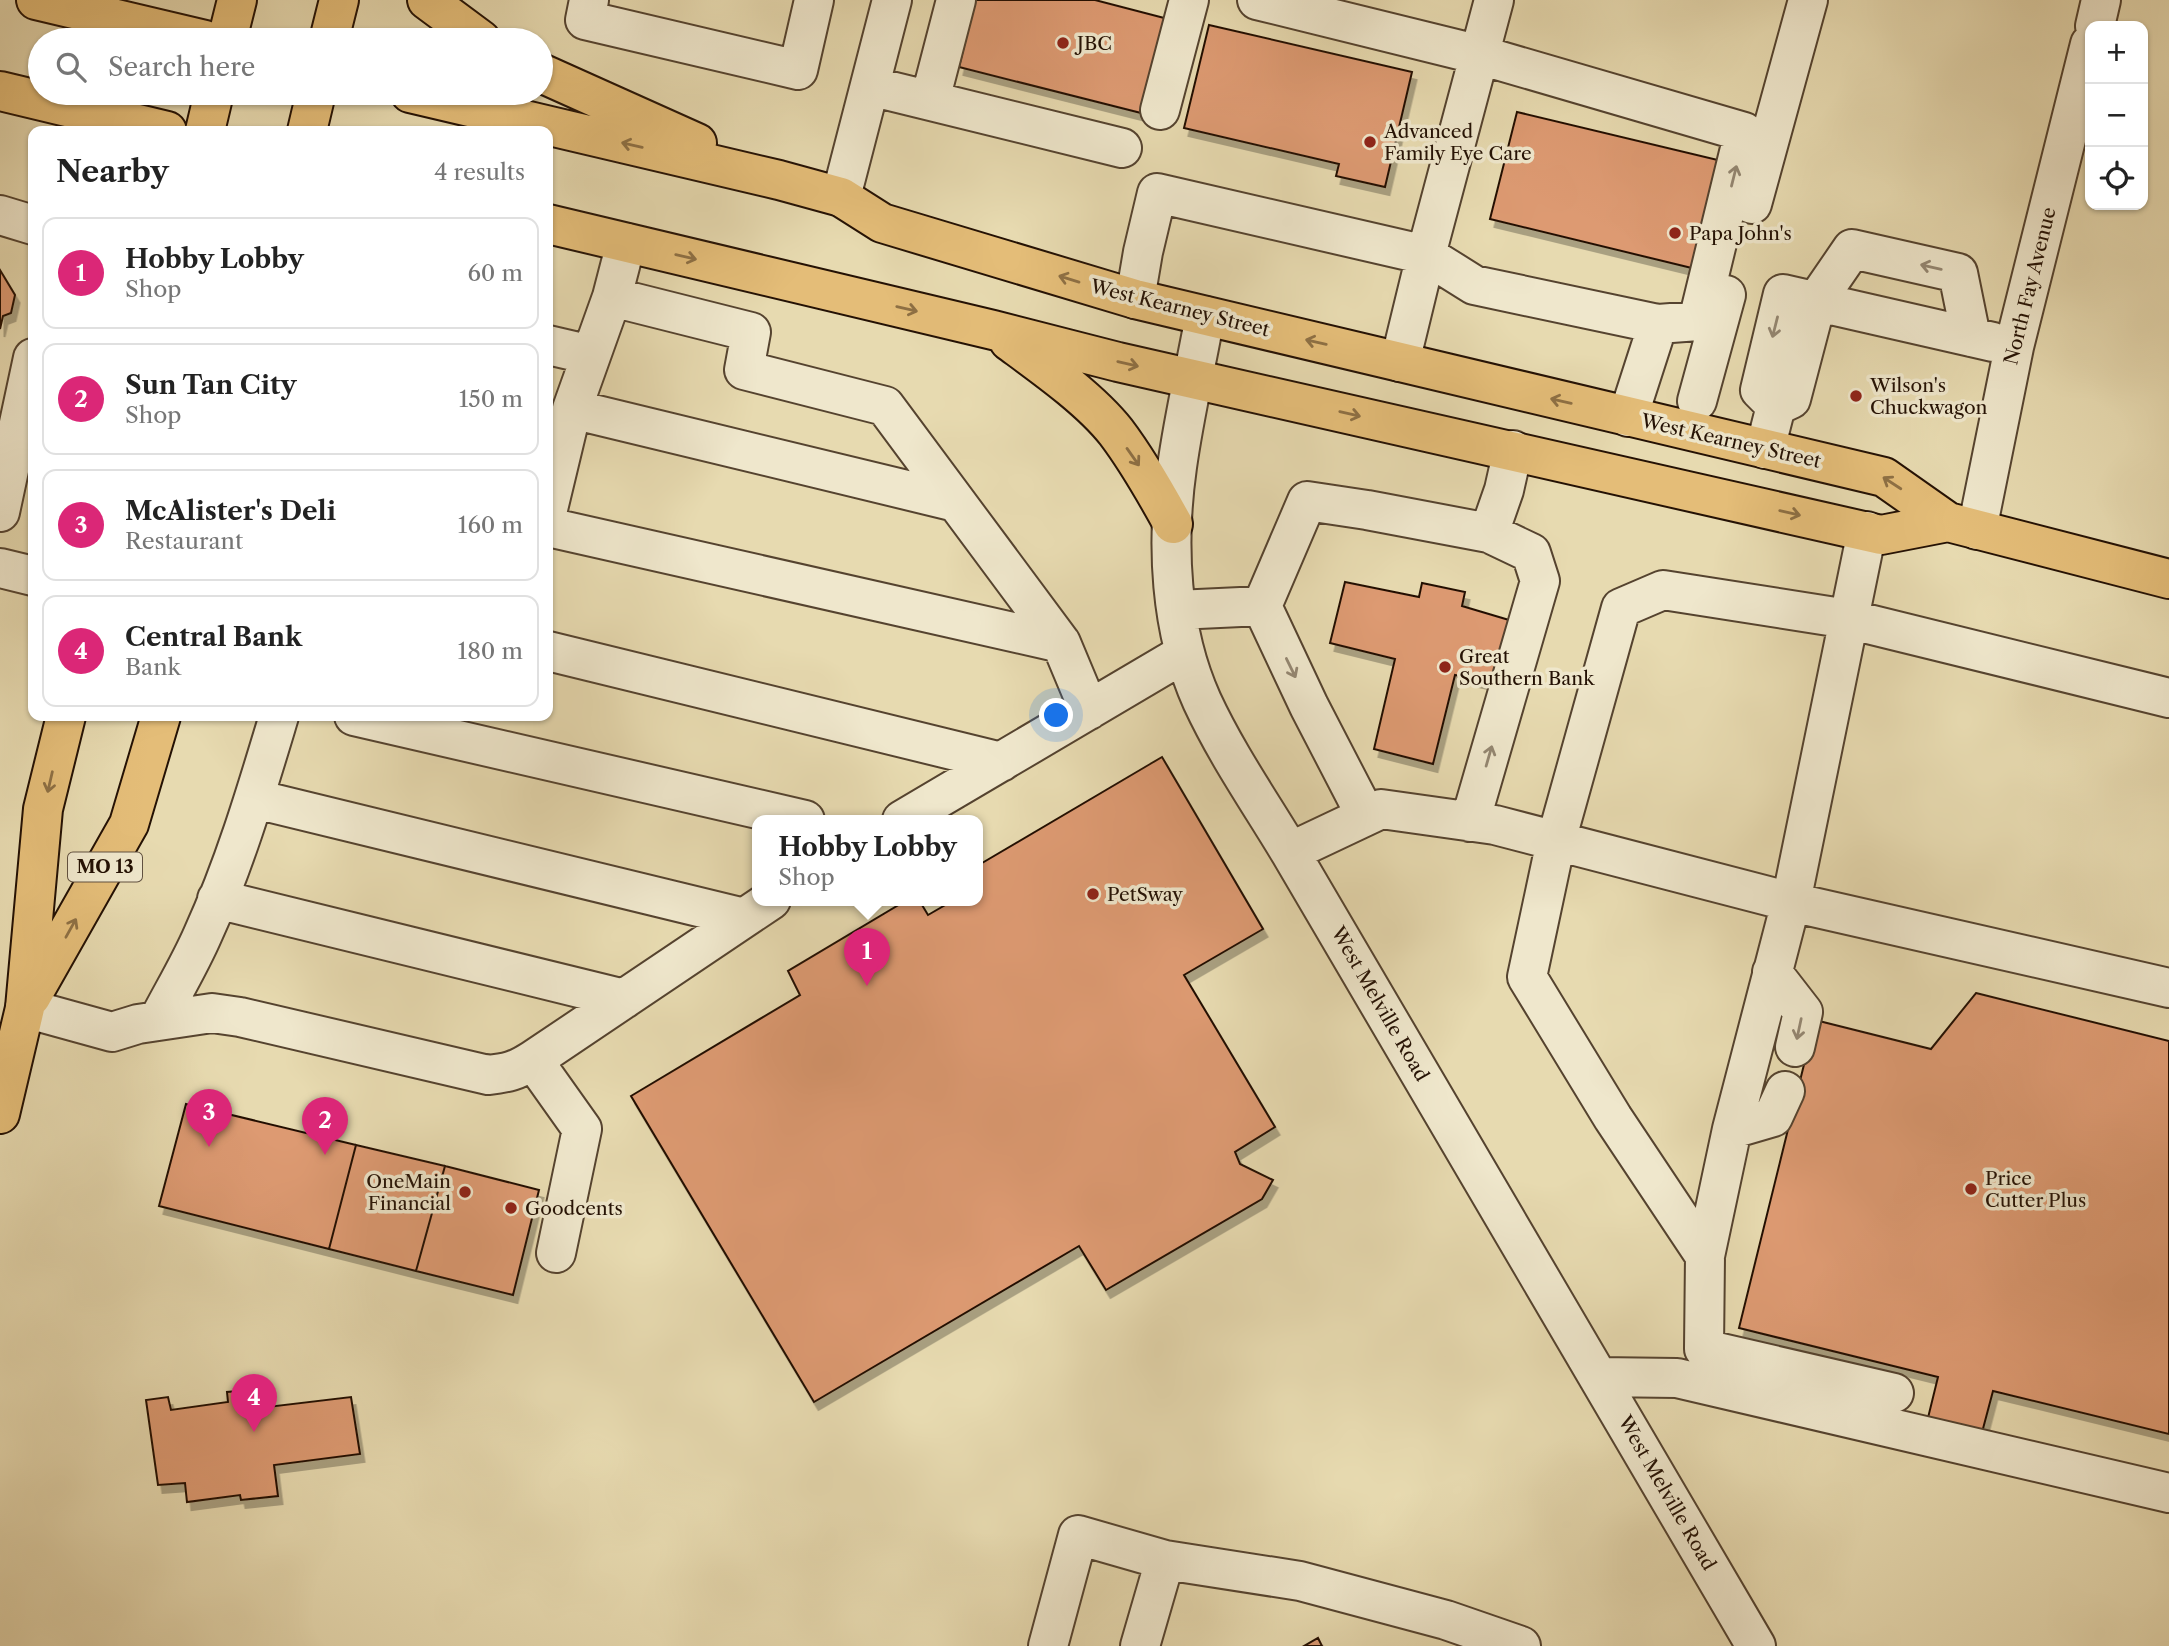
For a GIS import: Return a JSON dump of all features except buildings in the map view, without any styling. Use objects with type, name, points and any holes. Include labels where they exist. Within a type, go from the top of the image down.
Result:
[{"type":"main road","points":[[42,0],[156,28]]},
{"type":"main road","points":[[230,28],[237,0]]},
{"type":"main road","points":[[332,28],[339,0]]},
{"type":"main road","points":[[428,0],[465,28]]},
{"type":"main road","points":[[553,78],[779,180]]},
{"type":"main road","points":[[0,91],[28,98]]},
{"type":"main road","points":[[58,105],[146,126]]},
{"type":"main road","points":[[206,126],[211,105]]},
{"type":"main road","points":[[308,126],[313,105]]},
{"type":"main road","name":"West Kearney Street","points":[[461,105],[550,126]]},
{"type":"main road","name":"West Kearney Street","points":[[553,127],[841,197],[882,223],[1135,299],[1884,477],[1962,526],[2169,579]]},
{"type":"main road","name":"West Kearney Street","points":[[553,225],[1118,362],[1881,534],[1962,526]]},
{"type":"main road","points":[[993,330],[1031,357],[1115,431],[1173,524]]},
{"type":"main road","name":"MO 13","points":[[2,1101],[25,1008],[43,809],[65,721]]},
{"type":"main road","name":"MO 13","points":[[25,1008],[129,824],[160,721]]},
{"type":"main road","points":[[129,824],[184,721]]},
{"type":"street","points":[[589,0],[585,20],[798,70],[814,0]]},
{"type":"street","points":[[841,197],[892,0]]},
{"type":"street","points":[[930,100],[956,0]]},
{"type":"street","points":[[1160,110],[1189,0]]},
{"type":"street","points":[[1135,299],[1157,192],[1426,255],[1474,285],[1658,324],[1698,321],[1744,132],[1480,55],[1256,0]]},
{"type":"street","points":[[1400,362],[1494,0]]},
{"type":"street","points":[[1697,401],[1808,0]]},
{"type":"street","points":[[2096,21],[2101,0]]},
{"type":"street","name":"North Fay Avenue","points":[[1962,526],[2014,347],[2085,64]]},
{"type":"street","points":[[870,86],[1122,148]]},
{"type":"street","points":[[0,215],[28,223]]},
{"type":"street","points":[[553,488],[572,409],[612,297],[626,243]]},
{"type":"street","points":[[1817,300],[1852,249],[1958,273],[1971,337]]},
{"type":"street","points":[[1765,449],[1776,407],[1760,390],[1783,294],[2014,347]]},
{"type":"street","points":[[612,297],[751,332],[744,370],[885,406],[1060,643],[1089,710]]},
{"type":"street","name":"West Melville Road","points":[[1205,316],[1177,469],[1173,524],[1173,586],[1181,642],[1201,699],[1229,755],[1290,852],[1756,1646]]},
{"type":"street","points":[[1628,417],[1658,324]]},
{"type":"street","points":[[553,346],[591,355]]},
{"type":"street","points":[[0,512],[28,381]]},
{"type":"street","points":[[572,409],[956,502]]},
{"type":"street","points":[[1489,533],[1504,490],[1513,450]]},
{"type":"street","points":[[1366,816],[1309,706],[1262,606],[1307,501],[1489,533],[1531,553],[1540,581],[1470,821]]},
{"type":"street","points":[[553,528],[1060,643]]},
{"type":"street","points":[[1867,531],[1791,902],[1732,1129],[1705,1256],[1704,1349],[1894,1393]]},
{"type":"street","points":[[0,568],[28,575]]},
{"type":"street","points":[[1705,1256],[1613,1118],[1527,977],[1556,841],[1621,608],[1663,590],[1848,619],[2169,698]]},
{"type":"street","points":[[1177,610],[1262,606]]},
{"type":"street","points":[[553,651],[1001,762]]},
{"type":"street","points":[[911,815],[1185,653]]},
{"type":"street","points":[[158,1021],[203,935],[255,799],[278,721]]},
{"type":"street","points":[[376,721],[782,815]]},
{"type":"street","points":[[255,799],[758,909]]},
{"type":"street","points":[[1290,852],[1381,809],[1470,821],[1495,825],[1791,902],[2169,988]]},
{"type":"street","points":[[217,899],[624,999]]},
{"type":"street","points":[[25,1008],[112,1032],[158,1021],[212,1013],[240,1017],[488,1075],[517,1070],[758,909]]},
{"type":"street","points":[[1772,972],[1803,1012],[1795,1047]]},
{"type":"street","points":[[533,1060],[582,1129],[556,1253]]},
{"type":"street","points":[[1732,1129],[1773,1117],[1785,1091]]},
{"type":"street","points":[[1598,1377],[1676,1378],[2169,1493]]},
{"type":"street","points":[[1048,1646],[1078,1535],[1165,1560],[1300,1581],[1446,1620],[1521,1646]]},
{"type":"street","points":[[1140,1646],[1165,1560]]},
{"type":"place","name":"JBC","points":[[1063,43]]},
{"type":"place","name":"Advanced Family Eye Care","points":[[1370,142]]},
{"type":"place","name":"Papa John's","points":[[1675,233]]},
{"type":"place","name":"Wilson's Chuckwagon","points":[[1856,396]]},
{"type":"place","name":"Great Southern Bank","points":[[1445,667]]},
{"type":"place","name":"PetSway","points":[[1093,894]]},
{"type":"place","name":"Hobby Lobby","points":[[867,986]]},
{"type":"place","name":"McAlister's Deli","points":[[209,1147]]},
{"type":"place","name":"Sun Tan City","points":[[325,1155]]},
{"type":"place","name":"Price Cutter Plus","points":[[1971,1189]]},
{"type":"place","name":"OneMain Financial","points":[[465,1192]]},
{"type":"place","name":"Goodcents","points":[[511,1208]]},
{"type":"place","name":"Central Bank","points":[[254,1432]]}]
